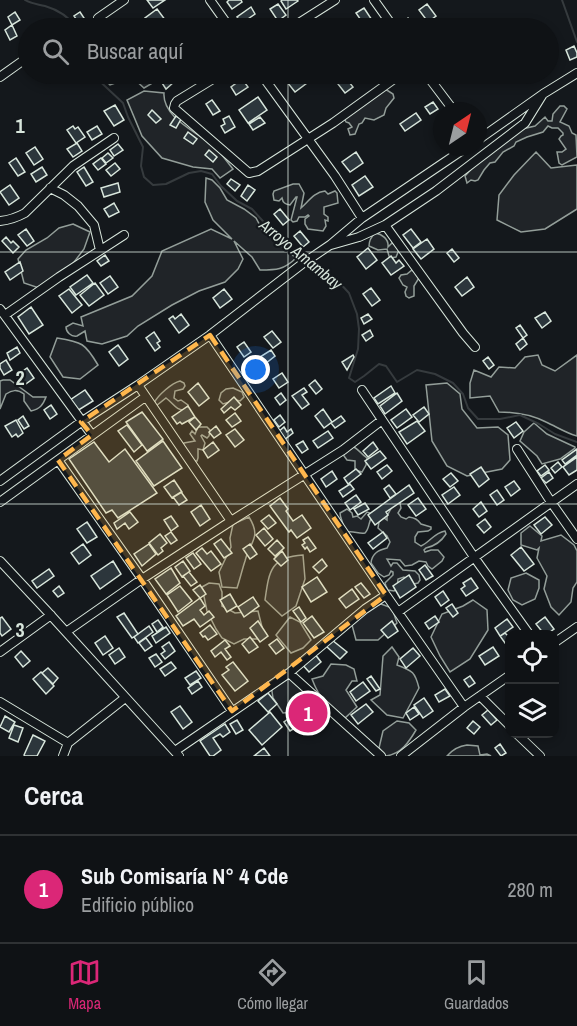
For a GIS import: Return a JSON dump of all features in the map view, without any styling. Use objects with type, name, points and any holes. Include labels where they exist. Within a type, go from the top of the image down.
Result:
[{"type":"street","points":[[98,18],[124,0]]},
{"type":"street","points":[[210,0],[223,18]]},
{"type":"street","points":[[307,18],[335,0]]},
{"type":"street","points":[[374,0],[387,18]]},
{"type":"street","points":[[0,77],[18,64]]},
{"type":"street","points":[[487,134],[577,73]]},
{"type":"street","points":[[205,84],[177,101],[174,108],[249,173],[258,171],[308,139],[387,84]]},
{"type":"street","points":[[268,84],[335,176],[362,218]]},
{"type":"street","points":[[434,84],[447,102]]},
{"type":"street","points":[[330,245],[359,237],[386,225],[436,191],[525,123],[543,94]]},
{"type":"street","points":[[0,221],[9,221],[25,213],[73,166],[114,138]]},
{"type":"street","points":[[0,482],[81,422],[210,335],[330,245],[362,218],[454,156]]},
{"type":"street","points":[[50,189],[64,195],[78,206],[94,225],[100,250]]},
{"type":"street","points":[[386,225],[475,347]]},
{"type":"street","points":[[92,435],[2,312],[124,235]]},
{"type":"street","points":[[210,335],[464,706]]},
{"type":"street","points":[[138,385],[231,521]]},
{"type":"street","points":[[362,390],[474,557],[526,630]]},
{"type":"street","points":[[0,502],[145,397]]},
{"type":"street","points":[[66,632],[142,579],[343,450],[382,420]]},
{"type":"street","points":[[517,449],[577,539]]},
{"type":"street","points":[[58,460],[232,711]]},
{"type":"street","points":[[398,612],[577,484]]},
{"type":"street","points":[[0,561],[177,754],[232,711],[289,673],[386,595]]},
{"type":"street","points":[[0,652],[51,615]]},
{"type":"street","points":[[559,640],[577,627]]},
{"type":"street","points":[[289,673],[381,756]]},
{"type":"street","points":[[401,756],[464,706],[505,678]]},
{"type":"street","points":[[480,696],[505,721]]},
{"type":"street","points":[[63,756],[68,743],[125,698]]},
{"type":"street","points":[[0,702],[68,743]]},
{"type":"street","points":[[522,738],[540,756]]},
{"type":"highlighted area","points":[[210,335],[386,595],[232,711],[58,460],[92,435],[81,422]]},
{"type":"shaded area","points":[[382,87],[393,94],[394,98],[386,108],[384,115],[374,120],[365,118],[359,124],[355,134],[350,135],[348,129],[352,127],[344,118]]},
{"type":"shaded area","points":[[144,91],[164,93],[169,111],[218,150],[233,169],[220,178],[212,169],[193,167],[162,158],[142,136],[127,100]]},
{"type":"shaded area","points":[[560,106],[567,109],[560,122],[569,126],[572,133],[576,135],[577,157],[562,165],[559,163],[557,152],[566,149],[559,139],[563,133],[558,128],[548,126],[543,132],[516,142],[495,162],[490,163],[478,180],[471,180],[467,183],[465,176],[476,164],[513,137],[518,130],[535,126],[545,117],[548,121],[552,121],[553,114]]},
{"type":"shaded area","points":[[536,152],[551,168],[577,165],[577,209],[545,229],[521,232],[497,220],[499,195]]},
{"type":"shaded area","points":[[206,178],[212,180],[220,188],[227,200],[256,218],[263,231],[296,258],[280,268],[260,270],[252,257],[234,241],[243,259],[238,269],[225,282],[199,291],[172,305],[138,326],[127,336],[102,344],[87,341],[85,331],[77,336],[69,334],[66,327],[73,323],[83,326],[81,317],[132,296],[152,276],[162,251],[211,229],[232,239],[213,220],[205,202]]},
{"type":"shaded area","points":[[299,184],[304,193],[301,208],[314,195],[321,192],[325,191],[328,194],[335,191],[337,193],[338,203],[324,207],[324,214],[328,217],[328,221],[325,220],[326,226],[323,231],[308,229],[305,219],[308,215],[299,217],[297,221],[291,220],[297,197],[290,205],[284,203],[282,198],[279,201],[274,200],[274,191]]},
{"type":"shaded area","points":[[73,224],[90,232],[84,249],[65,274],[39,288],[24,283],[18,259],[26,250],[59,228]]},
{"type":"shaded area","points":[[375,233],[384,237],[388,247],[392,243],[398,247],[396,257],[391,258],[387,249],[378,250],[369,246],[370,239]]},
{"type":"shaded area","points":[[412,270],[419,278],[414,286],[414,296],[409,298],[405,292],[407,287],[399,278]]},
{"type":"shaded area","points":[[57,338],[82,345],[90,352],[98,365],[80,379],[63,377],[50,357]]},
{"type":"shaded area","points":[[538,355],[542,365],[555,371],[577,355],[577,436],[535,417],[499,412],[490,396],[470,398],[470,383],[474,370],[491,377],[499,367],[515,368],[525,357]]},
{"type":"shaded area","points":[[10,380],[33,397],[46,397],[44,402],[39,408],[31,411],[24,401],[24,394],[12,391],[6,394],[0,409],[0,381]]},
{"type":"shaded area","points":[[180,381],[185,386],[175,391],[174,398],[188,405],[186,410],[177,408],[166,398],[156,406],[154,403],[162,393]]},
{"type":"shaded area","points":[[447,383],[460,394],[462,409],[477,428],[498,427],[508,435],[510,460],[502,469],[467,476],[447,466],[432,441],[426,385]]},
{"type":"shaded area","points":[[233,388],[242,392],[244,397],[240,401],[223,404],[219,400],[221,393]]},
{"type":"shaded area","points":[[534,423],[547,434],[575,448],[560,459],[542,464],[537,456],[520,441],[524,432]]},
{"type":"shaded area","points":[[198,427],[207,427],[210,430],[207,438],[201,436],[205,443],[203,450],[198,449],[197,461],[193,461],[182,446],[184,443],[195,441],[190,434],[192,431],[195,434]]},
{"type":"shaded area","points":[[350,445],[367,458],[362,472],[355,470],[355,461],[347,460],[344,456],[343,450]]},
{"type":"shaded area","points":[[394,503],[400,503],[401,508],[398,513],[401,517],[413,518],[431,527],[428,531],[418,532],[415,537],[415,542],[421,546],[438,534],[445,531],[446,534],[437,543],[424,550],[425,552],[438,550],[444,557],[432,569],[426,562],[419,561],[405,566],[400,560],[387,559],[391,566],[397,563],[403,570],[415,571],[419,575],[420,580],[414,584],[404,577],[398,579],[397,589],[394,591],[388,590],[385,583],[393,572],[391,571],[384,577],[371,563],[374,554],[387,548],[390,542],[378,528],[379,522],[384,518],[387,520]]},
{"type":"shaded area","points":[[347,509],[353,517],[357,516],[361,519],[367,512],[370,513],[372,517],[365,533],[348,532],[344,529],[340,513]]},
{"type":"shaded area","points":[[249,517],[255,535],[237,588],[222,587],[219,572],[231,547],[233,524]]},
{"type":"shaded area","points":[[530,526],[542,536],[541,541],[561,535],[574,545],[577,551],[577,582],[573,588],[571,602],[559,615],[551,607],[544,589],[547,576],[537,558],[539,548],[537,550],[521,545],[521,533]]},
{"type":"shaded area","points":[[303,555],[305,579],[296,606],[282,616],[265,600],[270,574],[273,568],[284,559]]},
{"type":"shaded area","points":[[526,573],[539,580],[539,588],[535,599],[522,605],[513,600],[508,590],[511,578]]},
{"type":"shaded area","points":[[209,583],[219,584],[222,592],[222,606],[235,613],[258,611],[262,627],[257,639],[244,639],[234,644],[222,638],[207,611],[202,587]]},
{"type":"shaded area","points":[[473,600],[487,610],[488,630],[470,659],[450,672],[431,637],[442,614]]},
{"type":"shaded area","points":[[381,604],[392,608],[397,623],[378,640],[356,640],[352,625],[365,609]]},
{"type":"shaded area","points":[[290,617],[300,622],[311,640],[303,648],[291,653],[276,635]]},
{"type":"shaded area","points":[[392,647],[399,657],[397,665],[412,673],[419,688],[403,718],[387,715],[371,700],[380,695],[383,656]]},
{"type":"shaded area","points":[[331,664],[346,665],[354,669],[357,681],[352,681],[346,690],[357,707],[345,718],[325,702],[312,679],[323,676]]},
{"type":"shaded area","points":[[279,678],[291,679],[317,704],[305,711],[283,713],[273,698],[271,685]]},
{"type":"shaded area","points":[[397,721],[409,723],[416,730],[400,750],[386,756],[379,748],[383,731]]},
{"type":"shaded area","points":[[467,745],[478,746],[480,755],[491,756],[447,756],[456,748]]},
{"type":"building","points":[[147,0],[165,0],[153,8]]},
{"type":"building","points":[[241,0],[242,2],[232,9],[227,2]]},
{"type":"building","points":[[282,0],[297,0],[298,1],[286,9]]},
{"type":"building","points":[[278,4],[286,15],[276,18],[270,9]]},
{"type":"building","points":[[427,4],[436,16],[425,18],[419,10]]},
{"type":"building","points":[[251,7],[255,14],[249,18],[237,17]]},
{"type":"building","points":[[364,8],[371,18],[359,18],[356,13]]},
{"type":"building","points":[[157,9],[164,18],[145,18]]},
{"type":"building","points":[[15,12],[18,21],[12,25],[8,17]]},
{"type":"building","points":[[80,12],[84,18],[75,18],[74,16]]},
{"type":"building","points":[[12,25],[17,36],[10,40],[5,30]]},
{"type":"building","points":[[574,46],[577,57],[570,60],[566,50]]},
{"type":"building","points":[[163,84],[172,84],[166,89]]},
{"type":"building","points":[[235,84],[246,84],[248,87],[236,95],[231,87]]},
{"type":"building","points":[[289,84],[306,84],[295,92]]},
{"type":"building","points":[[338,84],[351,84],[353,87],[345,93]]},
{"type":"building","points":[[258,97],[267,110],[248,123],[239,110]]},
{"type":"building","points":[[212,100],[220,111],[213,115],[206,104]]},
{"type":"building","points":[[433,102],[433,112],[430,114],[425,107]]},
{"type":"building","points":[[115,105],[124,120],[114,126],[104,111]]},
{"type":"building","points":[[152,110],[161,119],[156,123],[148,115]]},
{"type":"building","points":[[416,113],[421,120],[405,131],[400,124]]},
{"type":"building","points":[[176,116],[181,119],[176,128],[170,125]]},
{"type":"building","points":[[229,116],[235,127],[225,133],[221,126],[225,124],[223,119]]},
{"type":"building","points":[[260,117],[265,123],[253,130],[249,124]]},
{"type":"building","points":[[73,126],[75,129],[78,127],[85,137],[76,143],[67,130]]},
{"type":"building","points":[[97,126],[102,134],[92,140],[87,132]]},
{"type":"building","points":[[188,132],[197,139],[193,144],[184,138]]},
{"type":"building","points":[[77,143],[82,151],[73,157],[67,149]]},
{"type":"building","points":[[118,144],[123,150],[114,156],[110,150]]},
{"type":"building","points":[[35,147],[43,159],[34,165],[26,153]]},
{"type":"building","points":[[209,150],[217,157],[213,162],[205,155]]},
{"type":"building","points":[[356,152],[363,163],[350,172],[342,162]]},
{"type":"building","points":[[108,153],[113,158],[106,163],[102,158]]},
{"type":"building","points":[[16,158],[25,172],[18,176],[9,163]]},
{"type":"building","points":[[101,158],[106,164],[98,170],[93,164]]},
{"type":"building","points":[[115,163],[120,169],[111,176],[106,170]]},
{"type":"building","points":[[42,167],[47,175],[36,182],[31,174]]},
{"type":"building","points":[[84,167],[93,182],[86,186],[77,172]]},
{"type":"building","points":[[365,176],[373,187],[359,196],[352,185]]},
{"type":"building","points":[[231,179],[240,185],[235,191],[227,184]]},
{"type":"building","points":[[118,183],[120,192],[104,197],[101,188]]},
{"type":"building","points":[[10,185],[19,198],[9,205],[0,192]]},
{"type":"building","points":[[248,185],[255,190],[247,201],[241,196]]},
{"type":"building","points":[[114,203],[119,212],[109,217],[104,209]]},
{"type":"building","points":[[280,209],[289,220],[283,225],[274,214]]},
{"type":"building","points":[[26,229],[34,241],[27,246],[18,235]]},
{"type":"building","points":[[411,229],[421,242],[413,248],[403,235]]},
{"type":"building","points":[[300,231],[309,242],[303,247],[294,236]]},
{"type":"building","points":[[6,237],[19,247],[13,253],[2,241]]},
{"type":"building","points":[[427,239],[434,249],[421,259],[413,249]]},
{"type":"building","points":[[368,248],[377,260],[366,269],[357,257]]},
{"type":"building","points":[[452,249],[459,258],[454,262],[447,253]]},
{"type":"building","points":[[105,255],[109,261],[101,266],[97,261]]},
{"type":"building","points":[[391,256],[396,263],[399,260],[404,266],[391,275],[382,263]]},
{"type":"building","points":[[20,262],[23,271],[10,280],[5,272]]},
{"type":"building","points":[[87,275],[93,283],[76,295],[70,287]]},
{"type":"building","points":[[110,276],[118,287],[108,294],[100,283]]},
{"type":"building","points":[[467,277],[474,287],[462,296],[455,287]]},
{"type":"building","points":[[95,283],[104,295],[89,306],[80,295]]},
{"type":"building","points":[[371,288],[380,300],[372,306],[363,294]]},
{"type":"building","points":[[69,289],[82,305],[72,313],[59,296]]},
{"type":"building","points":[[224,289],[232,299],[220,308],[213,298]]},
{"type":"building","points":[[31,307],[43,325],[29,334],[18,317]]},
{"type":"building","points":[[545,312],[551,321],[542,328],[535,318]]},
{"type":"building","points":[[181,314],[189,325],[179,333],[169,319],[173,316],[175,319]]},
{"type":"building","points":[[368,314],[372,319],[364,324],[361,318]]},
{"type":"building","points":[[520,325],[527,335],[523,338],[516,328]]},
{"type":"building","points":[[370,330],[373,336],[366,341],[362,335]]},
{"type":"building","points":[[272,331],[281,342],[273,348],[264,337]]},
{"type":"building","points":[[154,332],[160,341],[157,343],[160,347],[155,351],[146,338]]},
{"type":"building","points":[[523,338],[527,344],[520,350],[516,344]]},
{"type":"building","points":[[244,342],[251,352],[244,357],[237,347]]},
{"type":"building","points":[[118,345],[128,359],[119,366],[109,352]]},
{"type":"building","points":[[17,347],[20,353],[10,360],[7,353]]},
{"type":"building","points":[[271,350],[275,356],[265,364],[260,357]]},
{"type":"building","points":[[353,355],[354,357],[347,370],[342,362]]},
{"type":"building","points":[[488,357],[494,365],[489,369],[483,361]]},
{"type":"building","points":[[6,360],[12,370],[4,375],[0,364]]},
{"type":"building","points":[[27,368],[34,378],[23,386],[16,376]]},
{"type":"building","points":[[282,373],[288,382],[279,388],[273,379]]},
{"type":"building","points":[[315,380],[322,389],[316,394],[309,385]]},
{"type":"building","points":[[198,383],[209,398],[199,406],[188,392]]},
{"type":"building","points":[[391,386],[395,393],[378,404],[374,398]]},
{"type":"building","points":[[304,388],[307,392],[302,395],[309,404],[302,409],[292,396]]},
{"type":"building","points":[[85,390],[93,401],[77,411],[70,400]]},
{"type":"building","points":[[281,393],[286,400],[280,405],[275,398]]},
{"type":"building","points":[[397,393],[402,401],[385,414],[380,406]]},
{"type":"building","points":[[234,397],[241,405],[235,410],[231,407],[224,413],[221,409]]},
{"type":"building","points":[[51,405],[57,414],[50,419],[44,410]]},
{"type":"building","points":[[188,406],[195,417],[182,424],[180,422],[177,424],[172,417]]},
{"type":"building","points":[[424,407],[429,414],[419,422],[413,415]]},
{"type":"building","points":[[323,409],[332,422],[324,428],[315,416]]},
{"type":"building","points":[[406,409],[412,417],[397,428],[391,420]]},
{"type":"building","points":[[142,412],[163,439],[147,451],[126,422]]},
{"type":"building","points":[[235,413],[241,421],[232,427],[226,420]]},
{"type":"building","points":[[280,415],[285,422],[279,427],[274,420]]},
{"type":"building","points":[[23,416],[29,426],[24,429],[18,420]]},
{"type":"building","points":[[341,416],[345,421],[335,428],[331,423]]},
{"type":"building","points":[[195,417],[201,424],[196,430],[189,422]]},
{"type":"building","points":[[16,420],[23,433],[18,437],[16,434],[12,437],[5,426]]},
{"type":"building","points":[[417,421],[425,431],[407,444],[399,432]]},
{"type":"building","points":[[516,422],[523,431],[514,438],[507,428]]},
{"type":"building","points":[[127,425],[142,445],[134,452],[118,431]]},
{"type":"building","points":[[216,426],[221,433],[214,438],[209,432]]},
{"type":"building","points":[[284,427],[287,432],[291,429],[293,433],[284,440],[278,432]]},
{"type":"building","points":[[235,429],[244,440],[235,447],[226,435]]},
{"type":"building","points":[[328,431],[333,438],[318,448],[313,441]]},
{"type":"building","points":[[163,441],[182,468],[154,486],[136,461]]},
{"type":"building","points":[[303,441],[308,449],[302,453],[296,445]]},
{"type":"building","points":[[94,442],[109,462],[125,449],[157,493],[118,518],[112,510],[106,513],[69,459]]},
{"type":"building","points":[[213,442],[219,450],[208,458],[203,450]]},
{"type":"building","points":[[373,442],[378,449],[368,457],[363,451]]},
{"type":"building","points":[[577,449],[577,455],[565,464],[562,460]]},
{"type":"building","points":[[380,451],[386,458],[371,469],[365,461]]},
{"type":"building","points":[[577,457],[577,470],[569,475],[563,467]]},
{"type":"building","points":[[558,462],[562,467],[555,473],[551,468]]},
{"type":"building","points":[[387,465],[392,471],[382,479],[377,472]]},
{"type":"building","points":[[545,465],[549,470],[541,476],[537,471]]},
{"type":"building","points":[[481,467],[489,479],[479,487],[470,474]]},
{"type":"building","points":[[356,469],[361,474],[348,484],[344,478]]},
{"type":"building","points":[[332,471],[337,479],[326,487],[321,479]]},
{"type":"building","points":[[549,472],[553,478],[546,483],[541,478]]},
{"type":"building","points":[[451,473],[458,481],[450,487],[443,479]]},
{"type":"building","points":[[174,480],[182,492],[172,498],[164,487]]},
{"type":"building","points":[[514,481],[520,489],[511,496],[505,487]]},
{"type":"building","points":[[350,484],[354,489],[343,497],[339,491]]},
{"type":"building","points":[[389,485],[396,494],[390,498],[384,489]]},
{"type":"building","points":[[409,485],[414,493],[386,512],[388,515],[375,525],[368,515]]},
{"type":"building","points":[[454,487],[460,495],[448,504],[442,495]]},
{"type":"building","points":[[497,490],[504,500],[497,505],[490,495]]},
{"type":"building","points":[[181,492],[187,500],[179,505],[173,497]]},
{"type":"building","points":[[356,495],[361,502],[350,510],[345,503]]},
{"type":"building","points":[[280,498],[293,521],[302,515],[311,528],[297,538],[291,530],[289,532],[270,506]]},
{"type":"building","points":[[418,498],[426,509],[416,516],[408,505]]},
{"type":"building","points":[[481,502],[487,511],[479,517],[473,509]]},
{"type":"building","points":[[365,503],[369,509],[358,515],[354,509]]},
{"type":"building","points":[[201,505],[210,519],[200,526],[191,512]]},
{"type":"building","points":[[130,512],[138,522],[129,529],[125,523],[117,529],[114,523]]},
{"type":"building","points":[[269,515],[276,523],[268,529],[261,521]]},
{"type":"building","points":[[171,516],[178,526],[171,531],[164,520]]},
{"type":"building","points":[[545,517],[552,525],[541,534],[534,525]]},
{"type":"building","points":[[485,519],[491,527],[484,533],[477,525]]},
{"type":"building","points":[[87,522],[97,537],[87,543],[77,529]]},
{"type":"building","points":[[264,528],[273,539],[265,546],[256,535]]},
{"type":"building","points":[[171,532],[177,540],[171,544],[165,536]]},
{"type":"building","points":[[383,532],[387,538],[373,549],[368,543]]},
{"type":"building","points":[[160,534],[167,543],[158,555],[149,543]]},
{"type":"building","points":[[308,537],[316,548],[310,552],[302,545],[305,543],[303,540]]},
{"type":"building","points":[[221,539],[232,553],[224,558],[214,544]]},
{"type":"building","points":[[277,540],[284,548],[275,556],[268,549]]},
{"type":"building","points":[[83,544],[91,555],[79,564],[71,553]]},
{"type":"building","points":[[149,544],[156,554],[142,566],[134,554]]},
{"type":"building","points":[[250,544],[257,554],[250,559],[243,549]]},
{"type":"building","points":[[521,547],[534,564],[524,571],[511,555]]},
{"type":"building","points":[[202,548],[207,554],[211,551],[221,564],[211,571],[196,553]]},
{"type":"building","points":[[282,551],[288,560],[281,566],[274,559]]},
{"type":"building","points":[[193,553],[201,564],[194,569],[186,558]]},
{"type":"building","points":[[322,559],[327,566],[319,573],[313,567]]},
{"type":"building","points":[[113,561],[121,574],[100,589],[91,576]]},
{"type":"building","points":[[183,561],[190,571],[182,577],[175,567]]},
{"type":"building","points":[[425,565],[433,576],[426,580],[419,570]]},
{"type":"building","points":[[171,568],[180,583],[166,594],[155,579]]},
{"type":"building","points":[[49,569],[54,576],[37,588],[32,581]]},
{"type":"building","points":[[189,572],[197,582],[191,586],[183,576]]},
{"type":"building","points":[[409,575],[416,587],[400,598],[393,586]]},
{"type":"building","points":[[317,577],[327,592],[311,602],[302,587]]},
{"type":"building","points":[[471,578],[478,588],[466,596],[461,589],[465,586],[463,583]]},
{"type":"building","points":[[361,583],[370,594],[364,598],[355,587]]},
{"type":"building","points":[[200,585],[206,594],[200,598],[193,590]]},
{"type":"building","points":[[59,586],[64,593],[58,597],[53,591]]},
{"type":"building","points":[[180,586],[192,601],[178,612],[167,595]]},
{"type":"building","points":[[352,589],[359,599],[346,608],[339,599]]},
{"type":"building","points":[[443,591],[449,600],[441,606],[435,597]]},
{"type":"building","points":[[230,594],[237,606],[227,612],[220,600]]},
{"type":"building","points":[[253,597],[259,606],[244,617],[238,607]]},
{"type":"building","points":[[200,598],[205,606],[200,610],[204,615],[209,611],[214,617],[200,627],[194,619],[183,626],[176,616]]},
{"type":"building","points":[[452,604],[458,613],[453,617],[446,608]]},
{"type":"building","points":[[299,607],[306,618],[301,622],[293,611]]},
{"type":"building","points":[[124,613],[138,634],[132,638],[117,617]]},
{"type":"building","points":[[312,616],[324,632],[314,638],[303,623]]},
{"type":"building","points":[[435,616],[439,622],[429,629],[425,623]]},
{"type":"building","points":[[2,617],[11,629],[2,636],[0,618]]},
{"type":"building","points":[[545,617],[554,629],[541,630],[536,624]]},
{"type":"building","points":[[507,619],[513,627],[505,630],[500,636],[495,628]]},
{"type":"building","points":[[158,620],[163,627],[157,632],[152,624]]},
{"type":"building","points":[[258,621],[268,636],[260,642],[250,628]]},
{"type":"building","points":[[392,621],[398,631],[388,638],[381,630]]},
{"type":"building","points":[[210,625],[217,634],[208,640],[200,633]]},
{"type":"building","points":[[149,626],[153,632],[138,643],[134,637]]},
{"type":"building","points":[[166,627],[170,633],[156,643],[152,636]]},
{"type":"building","points":[[505,633],[505,643],[500,636]]},
{"type":"building","points":[[105,636],[113,648],[103,655],[95,643]]},
{"type":"building","points":[[250,637],[258,647],[249,653],[242,644]]},
{"type":"building","points":[[146,638],[152,646],[145,651],[139,643]]},
{"type":"building","points":[[277,639],[284,648],[276,654],[269,645]]},
{"type":"building","points":[[225,640],[230,646],[225,649],[231,657],[227,660],[221,652],[215,657],[211,651]]},
{"type":"building","points":[[332,640],[347,652],[340,659],[326,646]]},
{"type":"building","points":[[169,642],[175,651],[165,659],[161,654],[165,651],[162,647]]},
{"type":"building","points":[[493,647],[499,656],[485,665],[479,656]]},
{"type":"building","points":[[119,648],[125,657],[115,664],[109,655]]},
{"type":"building","points":[[413,648],[420,656],[406,668],[400,659]]},
{"type":"building","points":[[21,651],[30,661],[23,667],[15,657]]},
{"type":"building","points":[[314,653],[321,662],[309,672],[301,663]]},
{"type":"building","points":[[156,654],[162,662],[155,667],[149,658]]},
{"type":"building","points":[[171,662],[176,668],[165,676],[160,669]]},
{"type":"building","points":[[233,662],[248,681],[235,691],[222,675],[229,670],[226,667]]},
{"type":"building","points":[[48,668],[58,678],[53,684],[42,673]]},
{"type":"building","points":[[196,671],[201,678],[190,685],[185,678]]},
{"type":"building","points":[[41,672],[54,686],[46,694],[33,679]]},
{"type":"building","points":[[371,676],[380,689],[376,691],[367,679]]},
{"type":"building","points":[[470,676],[475,683],[469,687],[464,680]]},
{"type":"building","points":[[198,681],[202,687],[192,694],[188,688]]},
{"type":"building","points":[[363,682],[370,691],[356,701],[350,692]]},
{"type":"building","points":[[445,689],[450,696],[439,702],[435,695]]},
{"type":"building","points":[[268,693],[277,704],[268,712],[258,701]]},
{"type":"building","points":[[424,698],[433,711],[423,718],[414,705]]},
{"type":"building","points":[[366,704],[373,712],[358,724],[351,715]]},
{"type":"building","points":[[180,706],[192,722],[183,729],[171,712]]},
{"type":"building","points":[[414,707],[419,714],[410,720],[406,713]]},
{"type":"building","points":[[488,710],[497,720],[491,725],[482,715]]},
{"type":"building","points":[[270,712],[282,727],[262,745],[249,730]]},
{"type":"building","points":[[299,712],[308,723],[300,729],[291,718]]},
{"type":"building","points":[[5,716],[15,722],[9,732],[0,727]]},
{"type":"building","points":[[288,719],[295,728],[290,731],[284,722]]},
{"type":"building","points":[[237,720],[243,730],[236,734],[230,724]]},
{"type":"building","points":[[473,721],[480,727],[474,734],[467,728]]},
{"type":"building","points":[[225,724],[230,732],[223,737],[220,734],[213,738],[221,750],[210,756],[200,741]]},
{"type":"building","points":[[14,725],[23,728],[18,742],[9,738]]},
{"type":"building","points":[[33,735],[45,741],[37,756],[25,756],[24,755]]},
{"type":"building","points":[[500,744],[506,753],[501,756],[495,748]]},
{"type":"building","points":[[264,748],[270,756],[254,756]]},
{"type":"waterway","name":"Arroyo Amambay","points":[[25,0],[50,8],[68,18]]},
{"type":"waterway","points":[[562,0],[577,42]]},
{"type":"waterway","name":"Arroyo Amambay","points":[[103,84],[123,103],[143,147],[141,166],[144,177],[153,185],[166,184],[189,173],[201,171],[212,174],[237,201],[252,209],[281,241],[315,268],[336,279],[349,293],[357,314],[359,329],[358,349],[349,378],[355,382],[379,364],[386,366],[397,382],[417,370],[435,374],[453,383],[463,394],[468,408],[478,419],[500,419],[520,415],[555,434],[577,442]]},
{"type":"place","name":"Sub Comisaría N° 4 Cde","points":[[308,713]]}]
